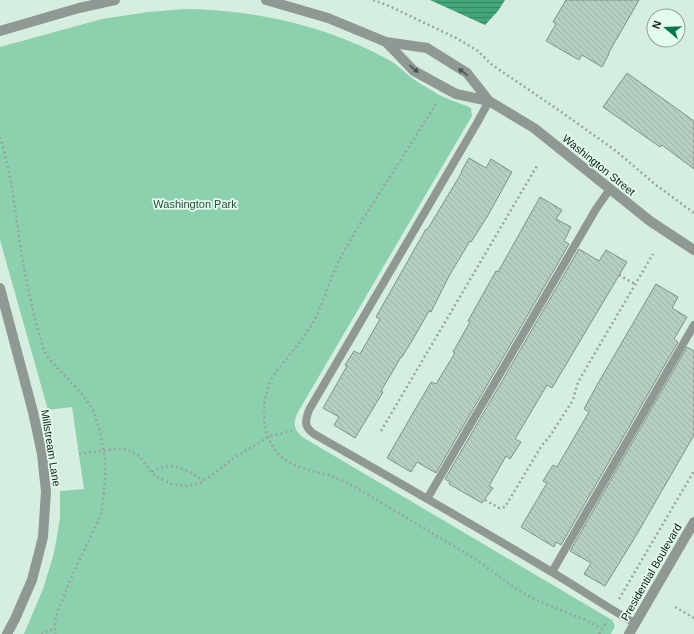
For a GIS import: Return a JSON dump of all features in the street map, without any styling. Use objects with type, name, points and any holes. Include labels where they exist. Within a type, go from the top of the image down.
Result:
[{"type":"street","points":[[0,31],[79,8],[115,0]]},
{"type":"street","name":"Washington Street","points":[[266,0],[328,18],[386,42],[427,48],[467,73],[489,101]]},
{"type":"street","name":"Washington Street","points":[[386,42],[414,71],[456,94],[489,101],[534,128],[650,221],[694,250]]},
{"type":"street","name":"Millstream Lane","points":[[0,288],[33,412],[42,454],[46,492],[43,537],[32,580],[7,634]]},
{"type":"street","name":"Presidential Boulevard","points":[[629,634],[691,534],[694,522]]},
{"type":"lane","points":[[489,101],[309,410],[306,418],[306,425],[314,434],[552,572],[635,623]]},
{"type":"lane","points":[[427,499],[610,189]]},
{"type":"lane","points":[[552,572],[694,325]]},
{"type":"path","points":[[373,0],[387,5],[456,38],[478,51],[491,64],[616,151],[656,185],[694,213]]},
{"type":"path","points":[[436,104],[353,236],[339,261],[329,283],[320,309],[312,324],[275,374],[267,389],[264,403],[264,421],[268,437],[273,448],[283,459],[297,466],[335,477],[350,484],[477,560],[519,591],[603,629]]},
{"type":"path","points":[[0,137],[10,178],[25,275],[44,350],[48,359],[82,394],[93,410],[104,450],[105,478],[101,512],[57,613],[55,634]]},
{"type":"path","points":[[381,431],[538,164]]},
{"type":"path","points":[[485,500],[499,508],[505,507],[542,445],[550,436],[573,400],[578,382],[653,254]]},
{"type":"path","points":[[619,275],[635,284]]},
{"type":"path","points":[[79,454],[119,449],[131,451],[139,456],[152,472],[163,481],[178,486],[187,486],[198,484],[203,481],[234,458],[268,437],[296,430]]},
{"type":"path","points":[[152,472],[170,466],[178,467],[187,470],[203,481]]},
{"type":"path","points":[[616,604],[694,471]]},
{"type":"path","points":[[675,607],[694,618]]},
{"type":"path","points":[[599,634],[609,617]]},
{"type":"path","points":[[41,634],[55,628]]},
{"type":"green space","name":"Washington Park","points":[[185,9],[239,13],[291,22],[317,29],[342,38],[391,61],[414,80],[438,94],[471,108],[472,116],[298,412],[295,420],[295,426],[304,438],[612,620],[615,626],[611,634],[24,634],[43,589],[54,553],[60,518],[60,491],[84,489],[72,407],[48,410],[0,240],[0,47],[102,19],[148,12]]},
{"type":"shaded area","points":[[430,0],[505,0],[498,11],[485,25]]},
{"type":"building","points":[[566,0],[639,0],[602,67],[582,55],[579,60],[546,41],[556,24],[553,22]]},
{"type":"building","points":[[627,73],[694,121],[694,169],[662,145],[660,147],[603,107]]},
{"type":"building","points":[[469,158],[486,168],[491,159],[512,172],[487,217],[471,242],[470,241],[449,276],[431,312],[429,311],[401,357],[381,391],[383,392],[355,438],[334,425],[339,417],[323,408],[347,366],[345,365],[354,351],[360,354],[380,319],[376,317],[426,229],[427,230]]},
{"type":"building","points":[[540,197],[562,210],[556,219],[571,227],[564,241],[569,244],[436,473],[417,462],[411,472],[387,458],[431,382],[436,384],[455,353],[453,352],[470,322],[468,321],[496,271],[498,272]]},
{"type":"building","points":[[579,249],[599,261],[606,250],[627,262],[552,388],[547,385],[515,439],[521,442],[510,459],[506,456],[489,486],[493,488],[482,503],[449,484],[450,482],[445,479]]},
{"type":"building","points":[[656,284],[678,297],[672,308],[687,317],[674,339],[678,342],[561,545],[556,542],[554,547],[521,527],[547,483],[543,481],[553,465],[557,467],[589,412],[584,409]]},
{"type":"building","points":[[687,347],[694,351],[694,435],[605,586],[584,574],[591,563],[570,551]]}]
